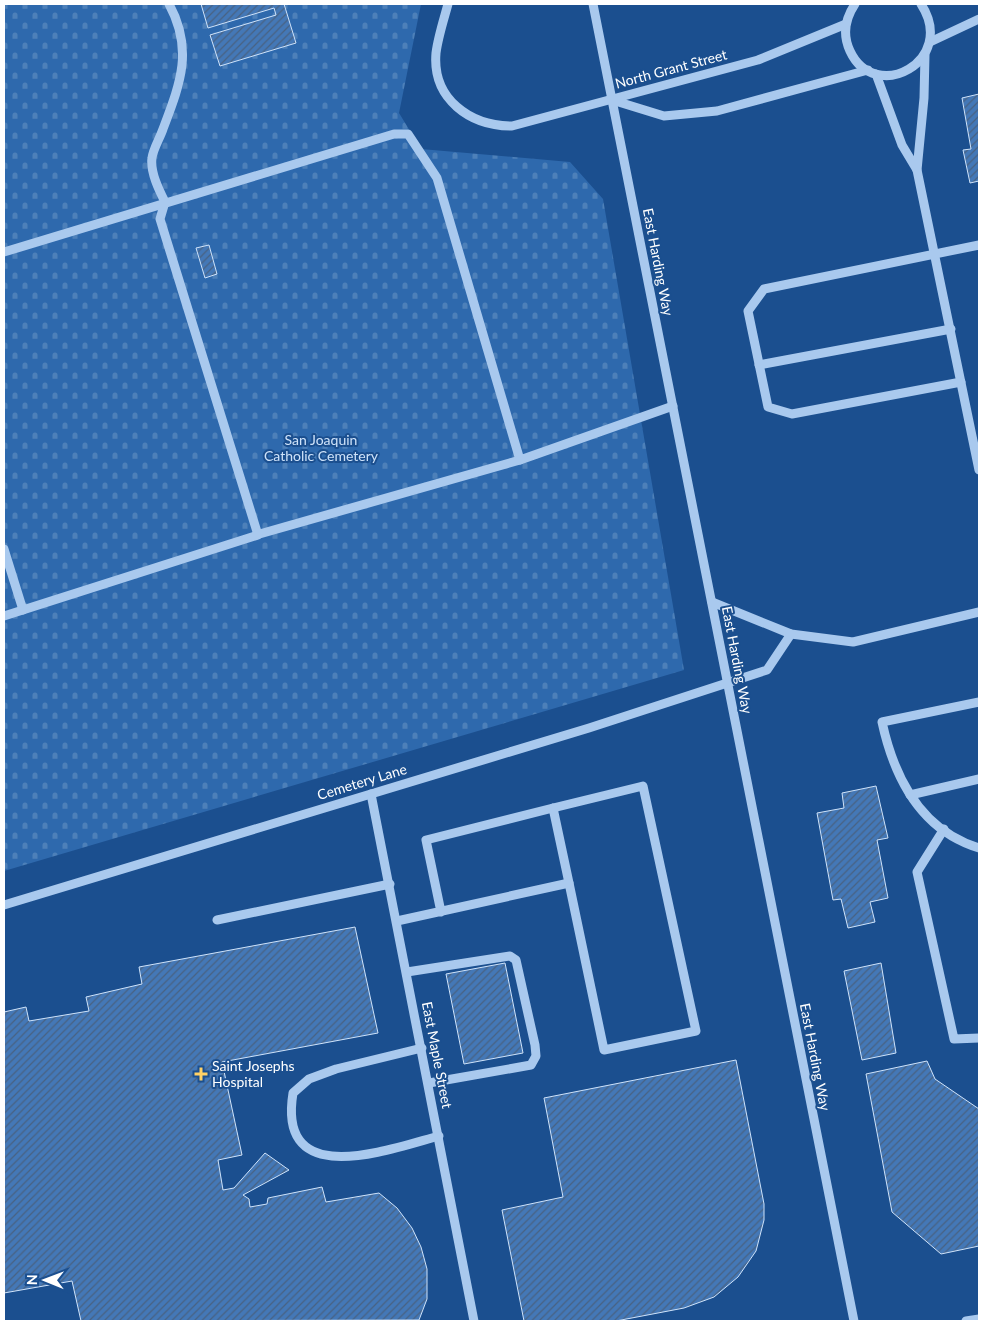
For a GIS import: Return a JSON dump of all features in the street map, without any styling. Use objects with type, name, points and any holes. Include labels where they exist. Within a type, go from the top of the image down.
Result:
[{"type":"street","points":[[168,4],[177,19],[184,53],[179,88],[152,158],[158,188],[165,202],[160,220],[256,535]]},
{"type":"street","points":[[448,4],[436,52],[436,72],[443,91],[452,104],[471,118],[495,126],[512,126],[611,100]]},
{"type":"street","name":"East Harding Way","points":[[593,4],[854,1321]]},
{"type":"street","points":[[848,4],[845,37],[850,51],[853,58],[872,72],[902,145],[917,170]]},
{"type":"street","points":[[847,20],[855,4]]},
{"type":"street","points":[[921,4],[930,22],[930,42],[925,56],[924,98],[917,170],[979,470]]},
{"type":"street","points":[[930,42],[979,19]]},
{"type":"street","name":"North Grant Street","points":[[611,100],[758,60],[847,20]]},
{"type":"street","name":"North Grant Street","points":[[611,100],[664,116],[717,111],[872,72],[890,76],[903,73],[915,66],[925,56]]},
{"type":"street","points":[[4,252],[394,134],[408,134],[437,178],[520,460]]},
{"type":"street","points":[[961,382],[792,414],[768,407],[748,311],[764,289],[979,245]]},
{"type":"street","points":[[759,365],[951,329]]},
{"type":"street","points":[[4,616],[256,535],[520,460],[673,406]]},
{"type":"street","points":[[4,550],[23,610]]},
{"type":"street","points":[[712,602],[791,634],[852,642],[979,612]]},
{"type":"street","name":"Cemetery Lane","points":[[4,905],[589,728],[767,670],[791,634]]},
{"type":"street","points":[[979,702],[882,722],[896,772],[910,796],[918,806],[944,829],[979,848]]},
{"type":"street","points":[[910,796],[979,778]]},
{"type":"street","points":[[440,912],[426,840],[553,808],[643,786],[696,1031],[604,1050],[553,808]]},
{"type":"street","name":"East Maple Street","points":[[371,794],[474,1321]]},
{"type":"street","points":[[944,829],[917,872],[954,1039],[979,1038]]},
{"type":"street","points":[[397,921],[569,883]]},
{"type":"street","points":[[217,920],[390,884]]},
{"type":"street","points":[[407,972],[510,956],[516,960],[535,1045],[536,1056],[531,1065],[429,1083]]},
{"type":"street","points":[[422,1048],[336,1069],[309,1079],[293,1093],[290,1113],[294,1132],[309,1150],[336,1158],[371,1155],[439,1136]]},
{"type":"street","points":[[966,1321],[979,1318]]},
{"type":"green space","name":"San Joaquin Catholic Cemetery","points":[[4,4],[421,4],[399,113],[421,149],[570,162],[603,199],[684,670],[4,871]]},
{"type":"building","points":[[201,4],[284,4],[296,43],[220,66],[210,35],[276,15],[274,8],[208,28]]},
{"type":"building","points":[[979,94],[979,181],[970,183],[963,150],[971,149],[962,98]]},
{"type":"building","points":[[209,245],[217,274],[205,278],[196,248]]},
{"type":"building","points":[[876,786],[888,838],[877,840],[888,898],[870,902],[875,922],[848,928],[841,899],[833,900],[817,813],[844,808],[842,793]]},
{"type":"building","points":[[355,927],[378,1033],[222,1062],[242,1155],[218,1160],[223,1190],[234,1188],[265,1153],[289,1170],[243,1195],[249,1199],[250,1207],[267,1204],[268,1198],[322,1187],[326,1202],[379,1193],[397,1208],[412,1228],[421,1247],[427,1269],[427,1299],[419,1320],[81,1321],[72,1281],[4,1293],[4,1012],[26,1007],[29,1021],[89,1011],[86,997],[142,984],[139,967]]},
{"type":"building","points":[[505,963],[523,1053],[464,1064],[446,974]]},
{"type":"building","points":[[881,963],[896,1053],[862,1060],[844,971]]},
{"type":"building","points":[[736,1060],[764,1204],[764,1220],[756,1251],[738,1277],[714,1297],[684,1308],[616,1321],[524,1321],[502,1210],[563,1197],[544,1098]]},
{"type":"building","points":[[927,1061],[935,1079],[979,1109],[979,1246],[941,1254],[892,1212],[866,1074]]},
{"type":"place","name":"Saint Josephs Hospital","points":[[201,1074]]}]
